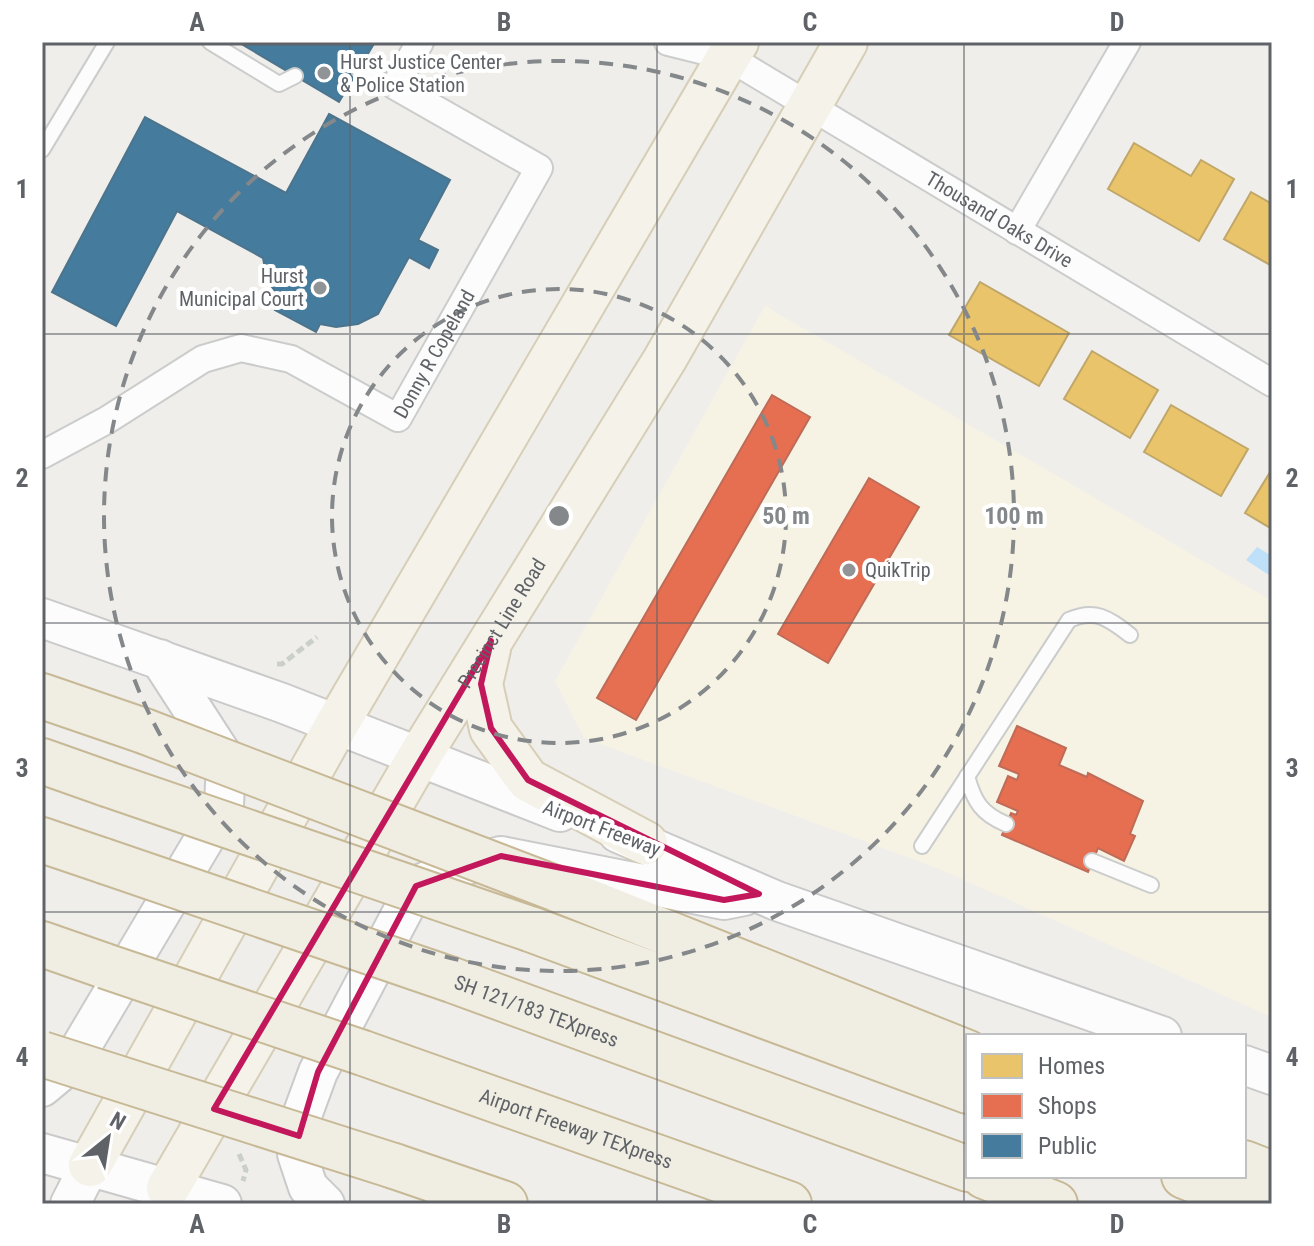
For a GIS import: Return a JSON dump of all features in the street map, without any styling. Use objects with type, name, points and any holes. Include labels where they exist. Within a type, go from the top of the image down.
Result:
[{"type":"highway","points":[[42,696],[144,731],[557,889],[966,1052]]},
{"type":"highway","points":[[42,761],[530,929],[966,1090]]},
{"type":"highway","name":"SH 121/183 TEXpress","points":[[42,840],[452,980],[966,1168]]},
{"type":"highway","name":"Airport Freeway TEXpress","points":[[42,944],[363,1053],[789,1204]]},
{"type":"highway","points":[[42,1054],[505,1204]]},
{"type":"highway","points":[[1246,1164],[1272,1174]]},
{"type":"highway","points":[[989,1178],[1055,1204]]},
{"type":"highway","points":[[1189,1178],[1255,1204]]},
{"type":"main road","name":"Precinct Line Road","points":[[164,1196],[419,757],[665,359],[846,42]]},
{"type":"main road","points":[[70,1204],[336,726],[729,47]]},
{"type":"main road","name":"Airport Freeway","points":[[42,618],[160,659],[646,843],[759,894],[1156,1034]]},
{"type":"main road","points":[[491,641],[481,684],[491,729],[528,780],[646,843]]},
{"type":"main road","points":[[42,1087],[72,1062],[224,806],[226,761],[160,659]]},
{"type":"main road","points":[[325,1204],[308,1187],[297,1154],[300,1121],[318,1072],[416,886],[459,867],[501,856],[724,900],[759,894]]},
{"type":"main road","points":[[1246,1066],[1272,1075]]},
{"type":"main road","points":[[42,1153],[90,1165],[164,1196],[222,1204]]},
{"type":"street","points":[[395,86],[420,42]]},
{"type":"street","name":"Thousand Oaks Drive","points":[[668,42],[729,47],[809,105],[1272,383]]},
{"type":"street","points":[[1017,231],[1127,42]]},
{"type":"street","name":"Donny R Copeland","points":[[42,455],[107,420],[203,359],[241,348],[291,359],[398,418],[539,168],[395,86]]},
{"type":"lane","points":[[42,150],[107,42]]},
{"type":"lane","points":[[210,42],[279,84],[295,76]]},
{"type":"lane","points":[[359,70],[395,86]]},
{"type":"lane","points":[[922,846],[1069,620],[1085,612],[1105,616],[1130,635]]},
{"type":"lane","points":[[967,776],[973,799],[987,816],[1006,824]]},
{"type":"lane","points":[[1092,861],[1151,885]]},
{"type":"highlighted area","points":[[491,641],[481,684],[491,728],[528,780],[759,894],[724,900],[501,856],[416,886],[318,1072],[299,1136],[214,1109]]},
{"type":"shaded area","points":[[765,306],[1272,601],[1272,1017],[937,868],[584,738],[555,681]]},
{"type":"water","points":[[1257,547],[1272,556],[1272,577],[1246,560]]},
{"type":"building: Homes","points":[[1134,143],[1191,176],[1201,160],[1234,179],[1199,241],[1108,189]]},
{"type":"building: Homes","points":[[1251,192],[1272,204],[1272,266],[1224,239]]},
{"type":"building: Homes","points":[[980,282],[1069,333],[1039,386],[949,335]]},
{"type":"building: Homes","points":[[1092,351],[1158,390],[1130,438],[1064,399]]},
{"type":"building: Homes","points":[[1171,405],[1248,449],[1221,496],[1144,452]]},
{"type":"building: Homes","points":[[1272,469],[1272,529],[1245,513]]},
{"type":"building: Shops","points":[[772,395],[810,417],[636,720],[597,698]]},
{"type":"building: Shops","name":"QuikTrip","points":[[869,478],[919,507],[828,663],[778,634]]},
{"type":"building: Shops","points":[[1017,726],[1066,748],[1059,765],[1087,777],[1088,773],[1143,801],[1130,834],[1135,836],[1124,861],[1098,848],[1088,872],[1002,835],[1011,813],[1016,815],[1018,811],[997,802],[1008,776],[1017,780],[1019,774],[999,766]]},
{"type":"building: Public","name":"Hurst Justice Center & Police Station","points":[[238,42],[375,42],[339,102]]},
{"type":"building: Public","points":[[329,114],[450,180],[418,240],[438,250],[429,268],[409,257],[378,314],[358,324],[336,327],[320,324],[316,332],[275,310],[280,300],[267,279],[263,258],[177,211],[116,326],[52,292],[145,117],[286,193]]},
{"type":"place","name":"Hurst Justice Center & Police Station","points":[[324,73]]},
{"type":"place","name":"Hurst Municipal Court","points":[[320,288]]},
{"type":"place","name":"QuikTrip","points":[[849,570]]}]
